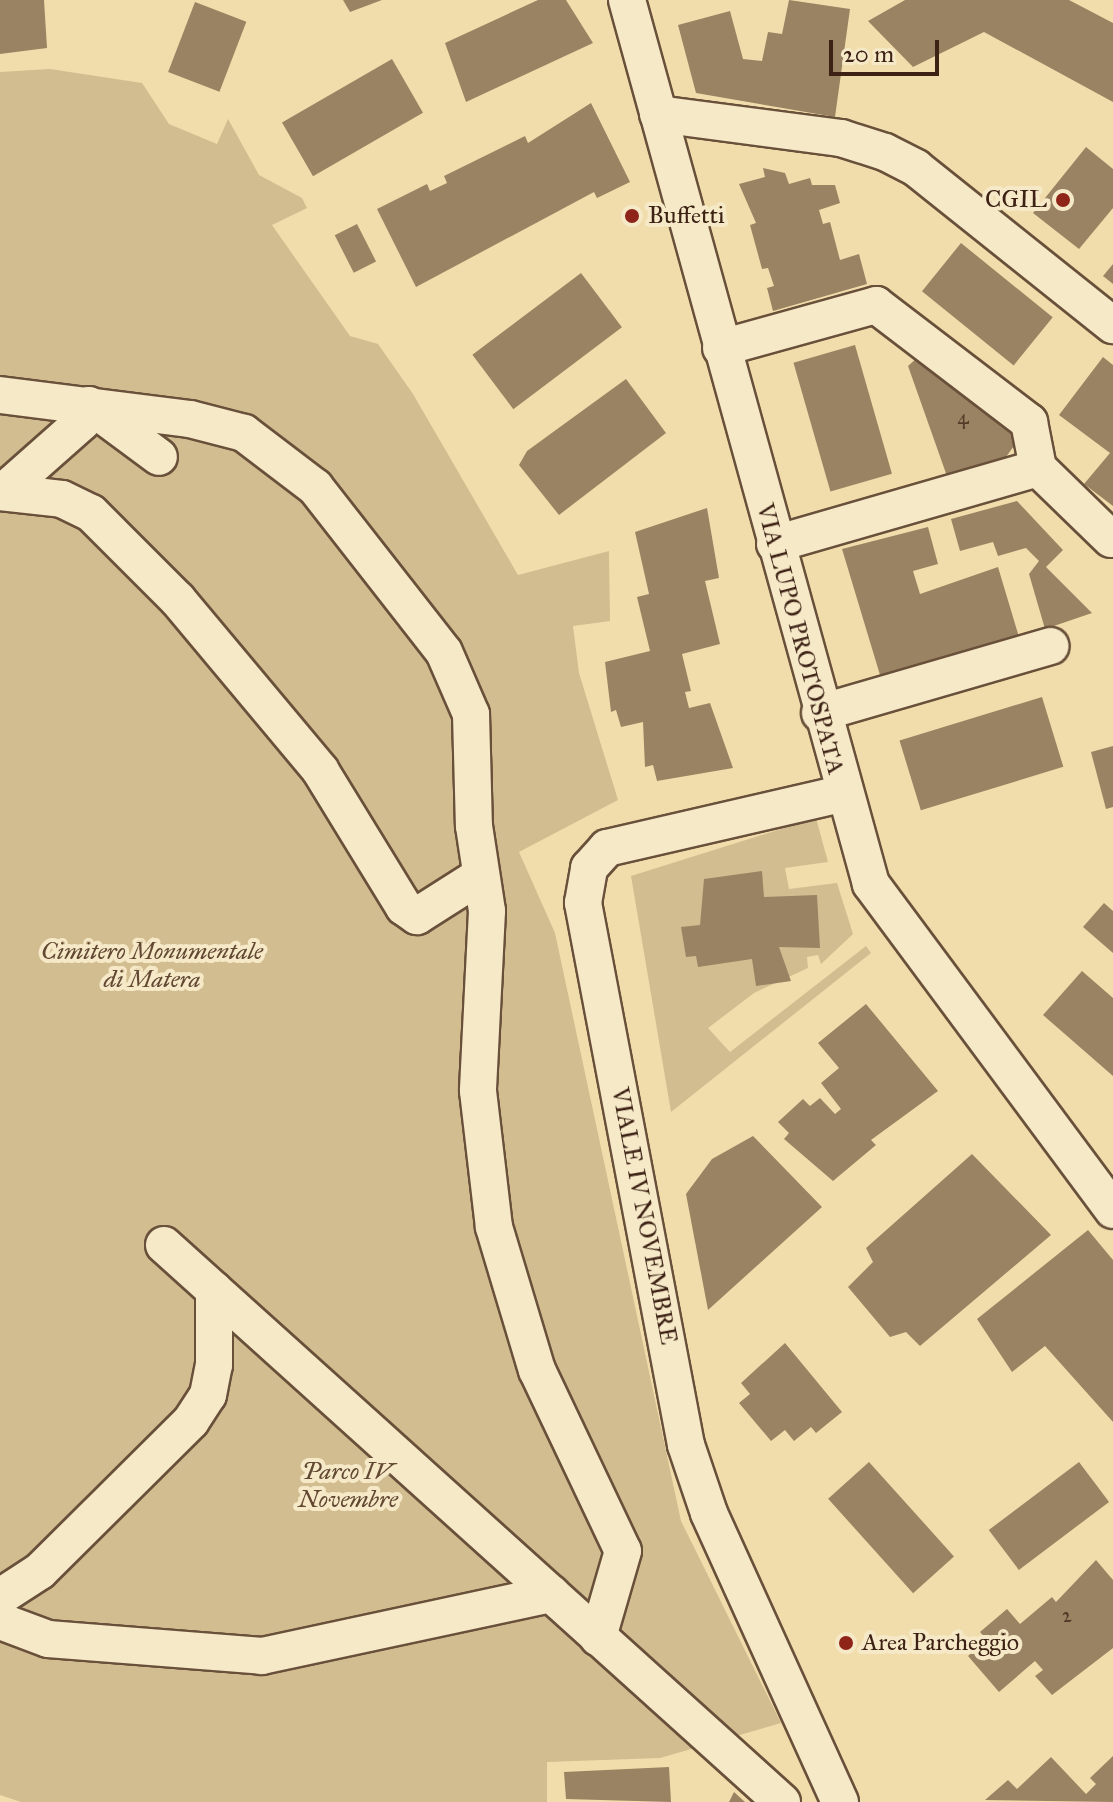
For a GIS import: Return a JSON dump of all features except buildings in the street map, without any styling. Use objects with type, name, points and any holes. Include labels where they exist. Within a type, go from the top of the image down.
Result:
[{"type":"street","name":"VIA LUPO PROTOSPATA","points":[[627,0],[841,794],[871,884],[1113,1210]]},
{"type":"street","points":[[658,114],[841,138],[885,152],[927,177],[1113,325]]},
{"type":"street","points":[[721,348],[876,305],[1029,422],[1038,468],[1111,539]]},
{"type":"street","points":[[0,395],[89,405],[244,433],[315,487],[450,664],[471,714],[480,876],[487,911],[478,1091],[494,1227],[537,1370],[623,1551],[598,1637]]},
{"type":"street","points":[[89,405],[159,457]]},
{"type":"street","points":[[2,492],[82,422],[89,405]]},
{"type":"street","points":[[775,544],[1038,468]]},
{"type":"street","points":[[2,492],[62,499],[91,513],[178,600],[320,770],[404,907],[417,916],[480,876]]},
{"type":"street","points":[[820,713],[1050,646]]},
{"type":"street","name":"VIALE IV NOVEMBRE","points":[[840,1802],[686,1445],[583,903],[589,868],[607,848],[841,794]]},
{"type":"street","points":[[164,1245],[782,1802]]},
{"type":"street","points":[[0,1597],[40,1571],[191,1421],[208,1395],[214,1365],[214,1290]]},
{"type":"street","points":[[0,1621],[48,1639],[262,1656],[551,1594]]},
{"type":"green space","name":"Parco IV Novembre","points":[[50,69],[142,83],[169,124],[217,144],[228,119],[259,175],[302,198],[307,208],[272,225],[350,336],[378,344],[413,394],[518,575],[609,551],[610,621],[573,626],[579,673],[618,800],[519,852],[555,933],[681,1521],[781,1723],[660,1758],[547,1762],[547,1802],[21,1802],[0,1795],[0,72]]},
{"type":"green space","points":[[816,818],[828,862],[785,868],[789,889],[837,883],[853,934],[821,964],[818,955],[807,957],[808,968],[754,993],[708,1028],[730,1052],[866,946],[871,953],[671,1112],[631,876]]},
{"type":"place","name":"CGIL","points":[[1063,200]]},
{"type":"place","name":"Buffetti","points":[[632,216]]},
{"type":"place","name":"Area Parcheggio","points":[[846,1643]]},
{"type":"park label","name":"Cimitero Monumentale di Matera","points":[[152,966]]}]
